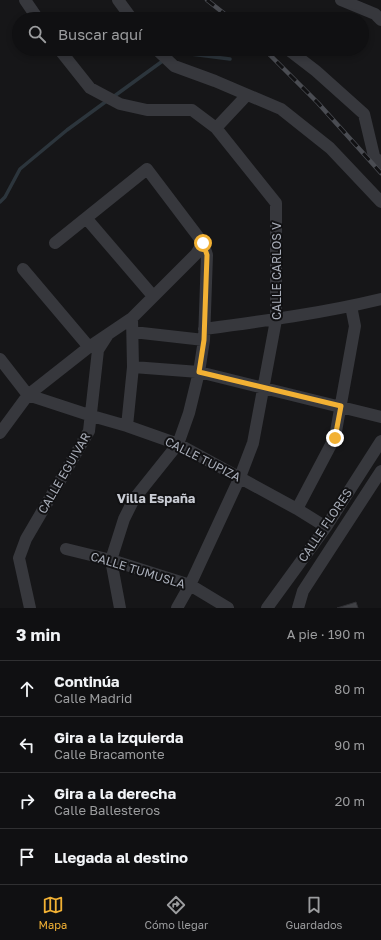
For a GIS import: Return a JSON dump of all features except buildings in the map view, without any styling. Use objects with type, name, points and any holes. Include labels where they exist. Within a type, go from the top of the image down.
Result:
[{"type":"street","points":[[25,0],[33,12]]},
{"type":"street","points":[[118,0],[127,12]]},
{"type":"street","points":[[341,0],[375,14],[381,20]]},
{"type":"street","name":"CALLE CARLOS V","points":[[65,56],[90,88],[120,104],[147,110],[192,110],[216,128],[276,203],[276,320],[253,443],[240,477],[190,585],[177,608]]},
{"type":"street","points":[[163,56],[174,66],[215,81],[281,109],[330,148],[381,202]]},
{"type":"street","points":[[296,56],[316,71],[364,114],[374,156],[381,164]]},
{"type":"street","points":[[216,128],[247,95]]},
{"type":"street","points":[[55,243],[147,169],[203,243],[207,255],[204,334],[199,372],[190,413],[178,444],[134,499],[124,519],[111,560],[120,608]]},
{"type":"street","points":[[86,218],[153,296]]},
{"type":"street","points":[[0,433],[28,395],[89,347],[132,318],[196,254],[203,243]]},
{"type":"street","points":[[23,269],[89,347]]},
{"type":"street","points":[[133,332],[204,334],[381,299]]},
{"type":"street","points":[[297,509],[335,438],[355,326],[351,306]]},
{"type":"street","points":[[127,426],[133,367],[132,318]]},
{"type":"street","name":"CALLE EGUIVAR","points":[[30,608],[19,558],[26,539],[89,430],[92,416],[98,350],[106,336]]},
{"type":"street","points":[[0,359],[28,395]]},
{"type":"street","points":[[133,367],[199,372],[381,417]]},
{"type":"street","name":"CALLE TUPIZA","points":[[28,395],[127,426],[178,444],[240,477],[326,527]]},
{"type":"street","name":"CALLE FLORES","points":[[267,608],[326,527],[381,441]]},
{"type":"street","points":[[298,608],[302,591],[381,471]]},
{"type":"street","name":"CALLE TUMUSLA","points":[[66,549],[111,560],[190,585],[228,608]]},
{"type":"waterway","points":[[113,97],[169,56]]},
{"type":"waterway","points":[[206,56],[230,59]]},
{"type":"waterway","points":[[0,202],[5,197],[20,169],[67,130],[108,100]]},
{"type":"railway","points":[[207,0],[222,12]]},
{"type":"railway","points":[[271,56],[318,103],[381,173]]},
{"type":"district","name":"Villa España","points":[[156,498]]},
{"type":"route","points":[[203,243],[207,255],[204,340],[199,372],[341,406],[335,438]]}]
